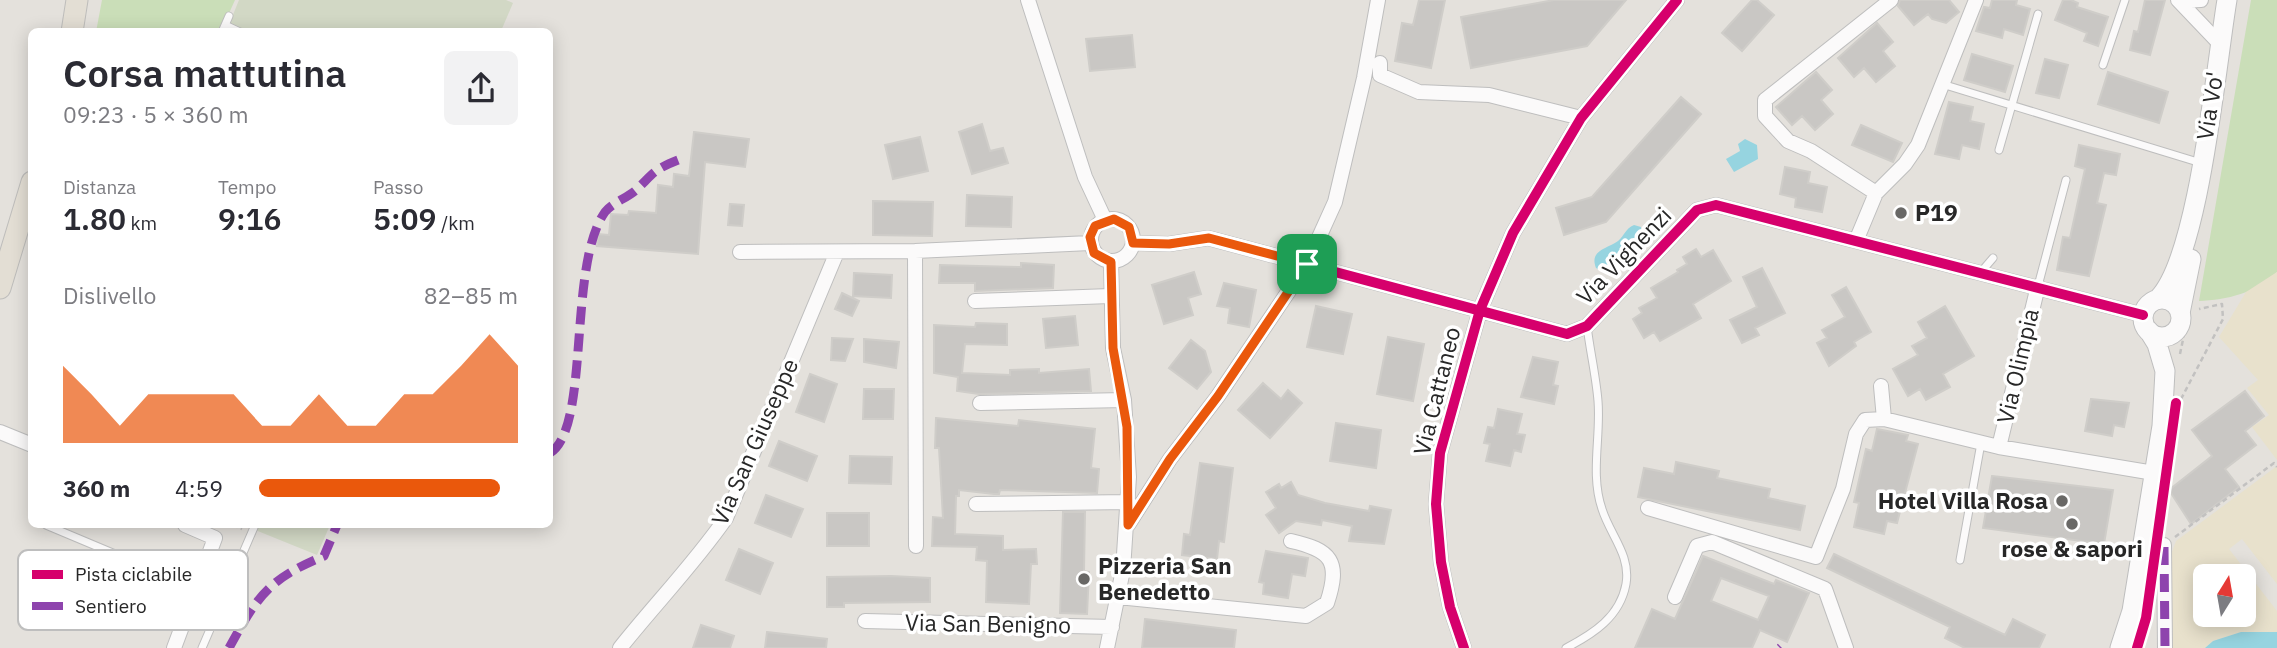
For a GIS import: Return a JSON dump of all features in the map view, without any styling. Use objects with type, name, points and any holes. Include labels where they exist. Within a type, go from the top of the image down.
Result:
[{"type":"main road","points":[[73,28],[78,0]]},
{"type":"main road","points":[[0,288],[28,195]]},
{"type":"street","points":[[1028,0],[1086,177],[1105,220]]},
{"type":"street","points":[[1128,525],[1170,459],[1218,396],[1307,264],[1335,202],[1364,78],[1378,0]]},
{"type":"street","name":"Via Cattaneo","points":[[1464,648],[1448,596],[1436,504],[1440,453],[1480,310],[1513,233],[1581,118],[1677,0]]},
{"type":"street","points":[[1876,192],[1811,151],[1788,141],[1765,117],[1765,100],[1891,0]]},
{"type":"street","points":[[1856,241],[1876,192],[1905,164],[1918,145],[1976,0]]},
{"type":"street","points":[[2179,1],[2202,0]]},
{"type":"street","name":"Via Vo'","points":[[2194,212],[2227,0]]},
{"type":"street","points":[[2179,1],[2220,44]]},
{"type":"street","points":[[1380,63],[1380,75],[1419,92],[1489,95],[1581,118]]},
{"type":"street","name":"Via Vighenzi","points":[[1133,243],[1169,244],[1209,238],[1567,334],[1587,326],[1697,209],[1716,205],[2038,286],[2146,323]]},
{"type":"street","points":[[2168,421],[2165,371],[2160,351],[2146,323],[2148,305],[2158,299],[2178,269],[2194,212]]},
{"type":"street","points":[[2120,648],[2132,611],[2154,473],[2173,392],[2175,341],[2184,316],[2194,212]]},
{"type":"street","points":[[1114,219],[1129,227],[1133,243],[1128,254],[1111,262],[1094,253],[1090,243],[1095,226],[1105,220],[1114,219]]},
{"type":"street","points":[[740,252],[915,251],[1090,243]]},
{"type":"street","points":[[915,251],[916,546]]},
{"type":"street","name":"Via San Giuseppe","points":[[620,648],[663,593],[700,557],[726,518],[837,252]]},
{"type":"street","points":[[1107,648],[1118,597],[1129,502],[1124,400],[1113,348],[1111,262]]},
{"type":"street","name":"Via Olimpia","points":[[1999,447],[2023,366],[2038,286]]},
{"type":"street","points":[[975,301],[1110,296]]},
{"type":"street","points":[[2158,299],[2174,303],[2184,316]]},
{"type":"street","points":[[2146,323],[2166,336],[2184,316]]},
{"type":"street","points":[[1648,508],[1816,557],[1843,489],[1856,434],[1865,420],[1884,419],[1881,386]]},
{"type":"street","points":[[980,403],[1124,400]]},
{"type":"street","name":"Via Olimpia","points":[[1884,419],[1999,447],[2154,473]]},
{"type":"street","points":[[0,432],[28,443]]},
{"type":"street","points":[[976,504],[1129,502]]},
{"type":"street","points":[[192,528],[215,538],[210,550]]},
{"type":"street","points":[[1118,597],[1306,616],[1327,603],[1334,573],[1325,553],[1318,547],[1291,541]]},
{"type":"street","points":[[1675,597],[1697,546],[1712,542],[1825,589],[1846,648]]},
{"type":"street","points":[[2164,545],[2165,648]]},
{"type":"street","name":"Via San Benigno","points":[[865,621],[1112,627]]},
{"type":"street","points":[[174,648],[181,630]]},
{"type":"lane","points":[[2103,65],[2125,0]]},
{"type":"lane","points":[[1999,150],[2038,13]]},
{"type":"lane","points":[[224,28],[229,16]]},
{"type":"lane","points":[[1942,84],[2201,163]]},
{"type":"lane","points":[[2038,286],[2066,180]]},
{"type":"lane","points":[[1981,272],[1993,258]]},
{"type":"lane","points":[[1566,648],[1592,635],[1618,610],[1626,585],[1627,566],[1601,508],[1596,475],[1598,402],[1587,326]]},
{"type":"lane","points":[[1960,559],[1981,443]]},
{"type":"lane","points":[[53,528],[106,550]]},
{"type":"lane","points":[[244,550],[254,528]]},
{"type":"lane","points":[[202,648],[210,630]]},
{"type":"path","points":[[2168,421],[2176,403],[2184,397],[2223,319],[2222,304],[2184,316]]},
{"type":"path","points":[[2164,545],[2274,463],[2277,467]]},
{"type":"path","points":[[240,528],[245,530]]},
{"type":"green space","points":[[102,0],[235,0],[222,28],[97,28]]},
{"type":"green space","points":[[239,0],[506,0],[513,3],[502,28],[228,28]]},
{"type":"green space","points":[[2251,0],[2277,0],[2277,272],[2260,285],[2241,294],[2199,301]]},
{"type":"green space","points":[[250,528],[329,528],[317,555]]},
{"type":"sand","points":[[2277,272],[2277,460],[2252,427],[2269,415],[2247,388],[2258,380],[2219,337],[2246,292]]},
{"type":"sand","points":[[2277,466],[2277,584],[2242,539],[2229,549],[2241,564],[2193,564],[2193,627],[2256,627],[2256,584],[2277,611],[2277,632],[2241,632],[2213,641],[2205,648],[2172,648],[2169,560],[2176,541]]},
{"type":"water","points":[[1745,139],[1757,145],[1758,159],[1734,172],[1726,159],[1740,151],[1738,144]]},
{"type":"water","points":[[1634,225],[1641,227],[1642,241],[1624,249],[1622,264],[1615,272],[1605,273],[1596,268],[1594,262],[1597,254],[1618,241]]},
{"type":"water","points":[[2241,632],[2277,632],[2277,648],[2205,648],[2213,641]]},
{"type":"building","points":[[1419,0],[1445,0],[1431,68],[1395,61],[1402,23],[1413,25]]},
{"type":"building","points":[[1554,0],[1626,0],[1587,46],[1471,68],[1461,17]]},
{"type":"building","points":[[1752,0],[1757,0],[1774,15],[1742,51],[1722,33]]},
{"type":"building","points":[[1900,0],[1949,0],[1959,12],[1946,23],[1932,19],[1928,14],[1914,25],[1898,6]]},
{"type":"building","points":[[1992,0],[2017,0],[2016,5],[2030,9],[2023,35],[2004,29],[2002,38],[1976,31],[1984,7],[1990,8]]},
{"type":"building","points":[[2063,0],[2071,0],[2078,3],[2077,7],[2108,17],[2098,46],[2084,41],[2087,33],[2055,20]]},
{"type":"building","points":[[2145,0],[2165,0],[2150,55],[2130,50],[2134,31],[2138,32]]},
{"type":"building","points":[[1877,23],[1893,42],[1883,51],[1895,66],[1876,82],[1864,68],[1854,77],[1838,58]]},
{"type":"building","points":[[1132,35],[1135,67],[1090,71],[1086,39]]},
{"type":"building","points":[[1972,54],[2013,66],[2005,92],[1964,80]]},
{"type":"building","points":[[2045,59],[2068,65],[2059,98],[2036,93]]},
{"type":"building","points":[[1816,72],[1832,90],[1821,100],[1833,114],[1815,130],[1802,116],[1792,125],[1776,107]]},
{"type":"building","points":[[2108,72],[2168,92],[2159,123],[2098,104]]},
{"type":"building","points":[[1681,97],[1701,114],[1606,222],[1564,235],[1556,208],[1592,197]]},
{"type":"building","points":[[1949,102],[1973,107],[1970,121],[1984,124],[1979,149],[1962,145],[1959,159],[1935,154]]},
{"type":"building","points":[[982,124],[990,151],[1003,148],[1008,163],[972,174],[959,132]]},
{"type":"building","points":[[1861,125],[1902,143],[1893,162],[1852,145]]},
{"type":"building","points":[[694,132],[749,139],[745,167],[705,162],[698,254],[597,246],[598,234],[609,235],[611,214],[628,215],[629,211],[656,213],[658,185],[673,187],[674,174],[689,176]]},
{"type":"building","points":[[920,137],[928,171],[893,179],[885,145]]},
{"type":"building","points":[[2079,145],[2120,154],[2116,175],[2104,173],[2097,203],[2106,205],[2089,276],[2057,270],[2063,237],[2070,238],[2085,169],[2075,166]]},
{"type":"building","points":[[1785,167],[1810,172],[1808,183],[1827,187],[1822,212],[1795,207],[1796,198],[1780,194]]},
{"type":"building","points":[[967,195],[1012,197],[1011,227],[966,226]]},
{"type":"building","points":[[873,201],[933,202],[932,236],[873,235]]},
{"type":"building","points":[[730,204],[744,205],[742,226],[728,225]]},
{"type":"building","points":[[1696,249],[1701,257],[1713,250],[1731,281],[1693,304],[1701,318],[1660,341],[1654,332],[1644,338],[1633,319],[1642,313],[1639,308],[1657,298],[1651,288],[1678,272],[1677,270],[1687,264],[1683,257]]},
{"type":"building","points":[[1021,263],[1054,265],[1053,288],[975,291],[975,283],[939,283],[940,265],[1021,267]]},
{"type":"building","points":[[1762,268],[1785,313],[1755,328],[1759,335],[1742,343],[1730,320],[1757,307],[1743,277]]},
{"type":"building","points":[[1194,272],[1201,294],[1188,298],[1193,315],[1164,324],[1152,285]]},
{"type":"building","points":[[854,273],[892,275],[891,298],[853,296]]},
{"type":"building","points":[[1224,283],[1256,290],[1249,327],[1228,323],[1230,308],[1217,306]]},
{"type":"building","points":[[1846,287],[1871,332],[1854,342],[1856,346],[1829,366],[1817,343],[1827,338],[1822,330],[1845,317],[1832,295]]},
{"type":"building","points":[[842,293],[859,301],[852,316],[835,309]]},
{"type":"building","points":[[1316,306],[1352,314],[1343,354],[1307,347]]},
{"type":"building","points":[[1945,306],[1974,356],[1943,374],[1950,387],[1926,400],[1920,389],[1908,396],[1893,369],[1918,355],[1912,346],[1927,338],[1918,322]]},
{"type":"building","points":[[1075,316],[1078,345],[1046,348],[1043,319]]},
{"type":"building","points":[[976,323],[1007,324],[1007,345],[965,344],[962,373],[1010,375],[1010,370],[1039,369],[1039,373],[1089,369],[1091,391],[979,394],[957,391],[958,377],[934,373],[934,325],[975,327]]},
{"type":"building","points":[[1388,337],[1424,344],[1413,401],[1377,394]]},
{"type":"building","points":[[832,338],[853,339],[845,361],[831,360]]},
{"type":"building","points":[[864,339],[899,342],[896,368],[864,362]]},
{"type":"building","points":[[1191,340],[1205,351],[1211,372],[1197,389],[1169,368]]},
{"type":"building","points":[[1533,357],[1558,362],[1553,385],[1558,386],[1554,404],[1521,397]]},
{"type":"building","points":[[810,374],[837,384],[824,422],[796,412]]},
{"type":"building","points":[[1263,383],[1281,399],[1288,390],[1302,403],[1270,438],[1238,410]]},
{"type":"building","points":[[864,389],[894,389],[893,419],[863,419]]},
{"type":"building","points":[[2245,391],[2264,416],[2245,431],[2256,445],[2225,469],[2239,487],[2191,524],[2169,490],[2212,456],[2192,430]]},
{"type":"building","points":[[2091,399],[2129,403],[2124,427],[2114,425],[2112,436],[2085,431]]},
{"type":"building","points":[[1498,409],[1522,414],[1517,434],[1525,435],[1521,452],[1514,450],[1510,466],[1486,461],[1490,444],[1484,443],[1488,427],[1494,428]]},
{"type":"building","points":[[936,418],[1018,426],[1019,420],[1095,429],[1091,468],[1099,469],[1097,493],[1000,490],[999,494],[994,494],[959,490],[959,496],[956,496],[955,534],[1003,536],[1003,550],[1036,549],[1037,564],[1031,564],[1029,604],[986,602],[987,561],[976,560],[977,547],[932,546],[933,517],[943,518],[939,448],[935,448]]},
{"type":"building","points":[[1336,423],[1381,430],[1376,468],[1330,461]]},
{"type":"building","points":[[1877,429],[1908,435],[1906,441],[1918,444],[1897,523],[1887,521],[1884,534],[1854,527],[1859,503],[1854,502],[1866,449],[1872,451]]},
{"type":"building","points":[[779,441],[817,456],[807,481],[769,466]]},
{"type":"building","points":[[850,456],[892,457],[891,484],[849,483]]},
{"type":"building","points":[[1676,462],[1719,471],[1717,478],[1770,489],[1768,498],[1805,506],[1800,530],[1638,497],[1644,468],[1674,474]]},
{"type":"building","points":[[1200,463],[1233,468],[1224,542],[1219,541],[1217,559],[1182,555],[1184,534],[1190,535]]},
{"type":"building","points":[[1992,476],[2113,490],[2104,544],[1983,528]]},
{"type":"building","points":[[1291,482],[1298,495],[1325,503],[1369,511],[1370,506],[1391,510],[1384,544],[1349,541],[1352,526],[1322,520],[1321,525],[1296,521],[1279,533],[1266,515],[1276,508],[1266,492],[1279,484],[1281,488]]},
{"type":"building","points":[[766,495],[803,509],[791,537],[755,523]]},
{"type":"building","points":[[1063,512],[1085,512],[1084,571],[1089,572],[1087,614],[1060,613]]},
{"type":"building","points":[[827,513],[869,513],[869,546],[827,546]]},
{"type":"building","points":[[739,549],[773,563],[760,594],[726,580]]},
{"type":"building","points":[[1266,551],[1308,558],[1305,576],[1292,574],[1288,598],[1263,594],[1264,583],[1259,582]]},
{"type":"building","points":[[1834,554],[2005,635],[2013,619],[2045,635],[2039,648],[1965,648],[1945,638],[1950,627],[1827,568]]},
{"type":"building","points":[[1703,556],[1774,584],[1776,580],[1809,593],[1787,642],[1760,630],[1752,648],[1635,648],[1652,609],[1675,619]],"holes":[[[1721,578],[1769,596],[1758,620],[1711,601]]]},
{"type":"building","points":[[827,577],[930,578],[930,602],[844,603],[844,607],[827,607]]},
{"type":"building","points":[[1145,619],[1236,630],[1234,648],[1142,648]]},
{"type":"building","points":[[701,625],[734,636],[730,648],[693,648]]},
{"type":"building","points":[[767,632],[827,639],[826,648],[765,648]]},
{"type":"marked path","points":[[553,449],[563,437],[571,412],[586,269],[593,237],[608,209],[632,193],[658,169],[678,160]]},
{"type":"marked path","points":[[248,615],[277,582],[305,564],[324,556],[336,528]]},
{"type":"marked path","points":[[2164,547],[2165,648]]},
{"type":"marked path","points":[[229,648],[239,630]]},
{"type":"cycle path","points":[[1464,648],[1450,607],[1441,562],[1436,504],[1440,453],[1480,310],[1513,233],[1581,118],[1677,0]]},
{"type":"cycle path","points":[[1133,243],[1169,244],[1208,238],[1567,334],[1587,326],[1697,210],[1716,205],[2143,315]]},
{"type":"cycle path","points":[[2137,648],[2146,618],[2176,403]]},
{"type":"place","name":"P19","points":[[1901,213]]},
{"type":"place","name":"Hotel Villa Rosa","points":[[2062,501]]},
{"type":"place","name":"rose & sapori","points":[[2072,524]]},
{"type":"place","name":"Pizzeria San Benedetto","points":[[1084,579]]},
{"type":"route","points":[[1114,219],[1129,227],[1133,243],[1169,244],[1209,238],[1307,264],[1218,396],[1170,459],[1128,525],[1127,427],[1113,348],[1111,262],[1094,253],[1090,237],[1095,226],[1105,220],[1114,219]]}]
